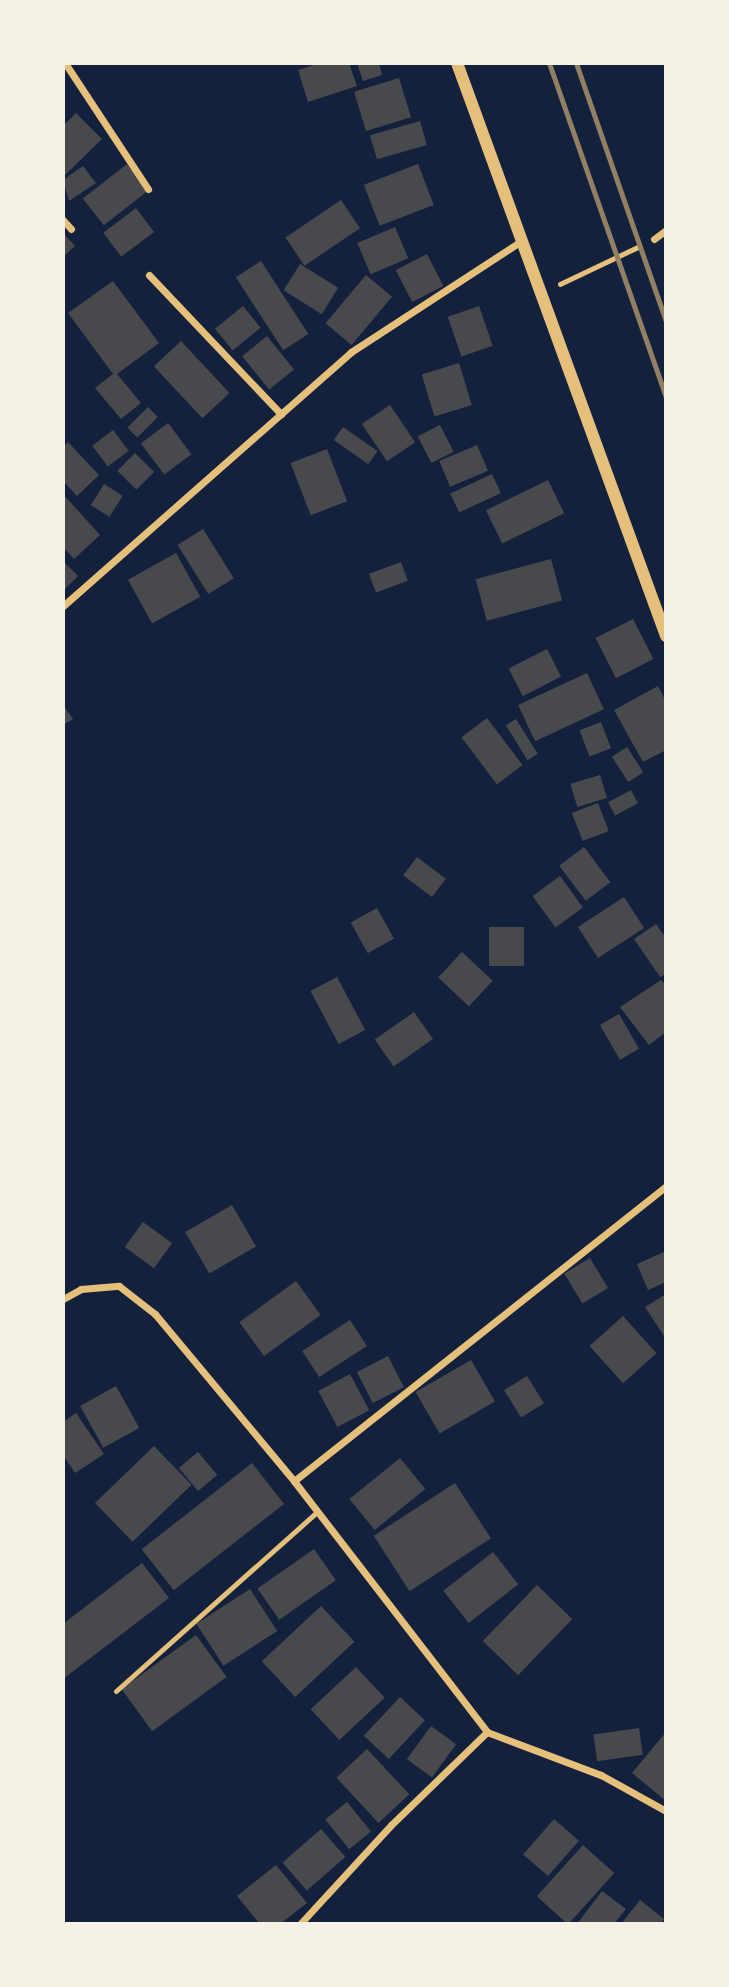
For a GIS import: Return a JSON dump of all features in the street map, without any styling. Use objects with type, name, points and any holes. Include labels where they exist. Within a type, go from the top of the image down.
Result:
[{"type":"street","points":[[65,63],[148,189]]},
{"type":"street","points":[[457,63],[666,636]]},
{"type":"street","points":[[63,220],[71,229]]},
{"type":"street","points":[[654,239],[666,230]]},
{"type":"street","points":[[63,606],[351,352],[521,241]]},
{"type":"street","points":[[149,275],[281,414]]},
{"type":"street","points":[[294,1481],[666,1186]]},
{"type":"street","points":[[63,1299],[101,1284],[119,1286],[136,1296],[195,1360],[294,1481],[487,1732],[601,1775],[666,1811]]},
{"type":"street","points":[[300,1924],[391,1825],[487,1732]]},
{"type":"lane","points":[[116,1691],[316,1513]]},
{"type":"path","points":[[540,293],[654,239]]},
{"type":"building","points":[[320,63],[349,63],[357,86],[308,102],[298,70]]},
{"type":"building","points":[[357,63],[379,63],[382,75],[363,81]]},
{"type":"building","points":[[399,78],[411,117],[366,131],[354,92]]},
{"type":"building","points":[[76,113],[102,139],[63,177],[63,126]]},
{"type":"building","points":[[420,121],[427,145],[377,159],[370,135]]},
{"type":"building","points":[[127,164],[148,191],[104,225],[83,198]]},
{"type":"building","points":[[418,164],[434,205],[380,226],[364,185]]},
{"type":"building","points":[[83,166],[96,183],[69,201],[63,180]]},
{"type":"building","points":[[341,200],[360,228],[304,266],[285,237]]},
{"type":"building","points":[[136,208],[154,232],[121,257],[103,233]]},
{"type":"building","points":[[395,227],[408,258],[371,274],[357,243]]},
{"type":"building","points":[[63,233],[75,246],[63,257]]},
{"type":"building","points":[[427,254],[443,286],[412,302],[396,270]]},
{"type":"building","points":[[261,261],[308,334],[283,350],[236,277]]},
{"type":"building","points":[[300,264],[338,288],[322,314],[284,290]]},
{"type":"building","points":[[366,275],[392,297],[352,345],[326,323]]},
{"type":"building","points":[[113,281],[159,343],[117,374],[141,403],[121,419],[95,388],[113,374],[68,313]]},
{"type":"building","points":[[243,306],[261,328],[233,350],[215,329]]},
{"type":"building","points":[[479,306],[493,346],[461,356],[448,317]]},
{"type":"building","points":[[267,336],[294,369],[269,390],[242,356]]},
{"type":"building","points":[[181,341],[229,393],[202,418],[154,366]]},
{"type":"building","points":[[459,363],[472,405],[435,416],[422,374]]},
{"type":"building","points":[[390,405],[415,442],[387,461],[362,424]]},
{"type":"building","points":[[148,407],[158,417],[137,437],[127,428]]},
{"type":"building","points":[[168,423],[191,454],[164,475],[141,443]]},
{"type":"building","points":[[440,425],[454,452],[431,463],[418,436]]},
{"type":"building","points":[[343,427],[377,451],[368,464],[334,440]]},
{"type":"building","points":[[113,430],[129,451],[108,466],[92,446]]},
{"type":"building","points":[[68,442],[99,475],[77,496],[63,481],[63,447]]},
{"type":"building","points":[[477,445],[488,471],[450,487],[439,461]]},
{"type":"building","points":[[327,449],[347,501],[311,515],[291,463]]},
{"type":"building","points":[[135,453],[154,472],[136,490],[117,471]]},
{"type":"building","points":[[492,474],[501,493],[459,512],[450,493]]},
{"type":"building","points":[[548,480],[564,513],[502,544],[486,510]]},
{"type":"building","points":[[104,484],[123,496],[109,517],[91,505]]},
{"type":"building","points":[[63,494],[100,535],[74,559],[63,547]]},
{"type":"building","points":[[203,529],[234,578],[208,594],[178,545]]},
{"type":"building","points":[[176,553],[200,597],[152,623],[128,580]]},
{"type":"building","points":[[551,559],[562,601],[487,621],[476,579]]},
{"type":"building","points":[[63,561],[78,576],[63,591]]},
{"type":"building","points":[[401,562],[408,581],[376,592],[369,574]]},
{"type":"building","points":[[633,619],[653,659],[616,678],[596,638]]},
{"type":"building","points":[[547,649],[561,677],[523,696],[509,669]]},
{"type":"building","points":[[587,673],[604,709],[535,741],[518,705]]},
{"type":"building","points":[[658,686],[666,702],[666,750],[643,762],[614,710]]},
{"type":"building","points":[[63,705],[73,719],[63,725]]},
{"type":"building","points":[[487,718],[523,765],[497,784],[461,737]]},
{"type":"building","points":[[516,719],[538,754],[528,760],[506,725]]},
{"type":"building","points":[[601,722],[611,748],[590,756],[580,730]]},
{"type":"building","points":[[627,747],[643,772],[628,782],[612,757]]},
{"type":"building","points":[[600,775],[607,798],[577,807],[570,784]]},
{"type":"building","points":[[631,790],[638,803],[615,815],[608,802]]},
{"type":"building","points":[[598,803],[609,831],[583,841],[572,813]]},
{"type":"building","points":[[584,847],[610,882],[586,901],[559,866]]},
{"type":"building","points":[[417,857],[446,879],[432,897],[403,875]]},
{"type":"building","points":[[560,876],[583,908],[555,928],[532,896]]},
{"type":"building","points":[[624,897],[644,928],[598,958],[578,927]]},
{"type":"building","points":[[377,908],[394,939],[368,953],[351,923]]},
{"type":"building","points":[[656,924],[666,938],[666,974],[660,977],[634,939]]},
{"type":"building","points":[[489,927],[524,927],[524,966],[489,966]]},
{"type":"building","points":[[462,952],[493,981],[469,1006],[438,978]]},
{"type":"building","points":[[337,977],[365,1030],[339,1044],[311,991]]},
{"type":"building","points":[[661,980],[666,985],[666,1032],[649,1045],[620,1007]]},
{"type":"building","points":[[414,1012],[433,1039],[394,1067],[375,1040]]},
{"type":"building","points":[[619,1014],[639,1049],[620,1060],[600,1025]]},
{"type":"building","points":[[232,1205],[256,1247],[209,1274],[185,1232]]},
{"type":"building","points":[[143,1222],[172,1243],[154,1268],[125,1247]]},
{"type":"building","points":[[666,1251],[666,1282],[648,1290],[637,1264]]},
{"type":"building","points":[[590,1258],[608,1288],[582,1303],[564,1273]]},
{"type":"building","points":[[296,1281],[321,1315],[264,1356],[239,1322]]},
{"type":"building","points":[[666,1294],[666,1339],[645,1307]]},
{"type":"building","points":[[623,1316],[656,1353],[623,1383],[590,1346]]},
{"type":"building","points":[[350,1320],[367,1346],[319,1377],[302,1351]]},
{"type":"building","points":[[388,1356],[404,1387],[373,1403],[357,1372]]},
{"type":"building","points":[[471,1360],[495,1402],[440,1434],[416,1392]]},
{"type":"building","points":[[350,1374],[369,1410],[337,1427],[318,1391]]},
{"type":"building","points":[[527,1376],[544,1403],[521,1417],[504,1390]]},
{"type":"building","points":[[116,1386],[139,1428],[103,1448],[80,1406]]},
{"type":"building","points":[[76,1413],[104,1454],[75,1473],[63,1455],[63,1422]]},
{"type":"building","points":[[154,1446],[192,1485],[133,1542],[95,1503]]},
{"type":"building","points":[[198,1452],[217,1475],[198,1491],[179,1468]]},
{"type":"building","points":[[400,1458],[425,1489],[375,1530],[349,1499]]},
{"type":"building","points":[[252,1463],[284,1504],[174,1590],[142,1549]]},
{"type":"building","points":[[455,1483],[491,1538],[410,1591],[374,1536]]},
{"type":"building","points":[[314,1549],[336,1580],[279,1620],[257,1589]]},
{"type":"building","points":[[493,1552],[518,1584],[469,1623],[443,1591]]},
{"type":"building","points":[[142,1563],[169,1598],[63,1679],[63,1624]]},
{"type":"building","points":[[537,1585],[572,1619],[518,1675],[483,1641]]},
{"type":"building","points":[[250,1589],[277,1631],[224,1666],[196,1624]]},
{"type":"building","points":[[321,1606],[354,1642],[295,1697],[262,1661]]},
{"type":"building","points":[[196,1635],[227,1677],[152,1731],[122,1689]]},
{"type":"building","points":[[356,1667],[385,1698],[339,1740],[311,1709]]},
{"type":"building","points":[[400,1697],[425,1720],[389,1759],[364,1736]]},
{"type":"building","points":[[431,1726],[456,1744],[432,1777],[407,1759]]},
{"type":"building","points":[[639,1728],[643,1755],[597,1761],[593,1734]]},
{"type":"building","points":[[666,1732],[666,1801],[632,1773]]},
{"type":"building","points":[[367,1749],[409,1794],[379,1823],[336,1778]]},
{"type":"building","points":[[347,1802],[371,1832],[349,1849],[325,1820]]},
{"type":"building","points":[[554,1819],[579,1841],[548,1876],[523,1854]]},
{"type":"building","points":[[321,1829],[345,1857],[307,1890],[283,1862]]},
{"type":"building","points":[[583,1845],[614,1873],[568,1924],[537,1896]]},
{"type":"building","points":[[276,1865],[307,1903],[280,1924],[260,1924],[237,1896]]},
{"type":"building","points":[[602,1891],[626,1909],[614,1924],[577,1924]]},
{"type":"building","points":[[640,1900],[664,1919],[660,1924],[621,1924]]},
{"type":"railway","points":[[549,63],[666,398]]},
{"type":"railway","points":[[576,63],[666,321]]}]
